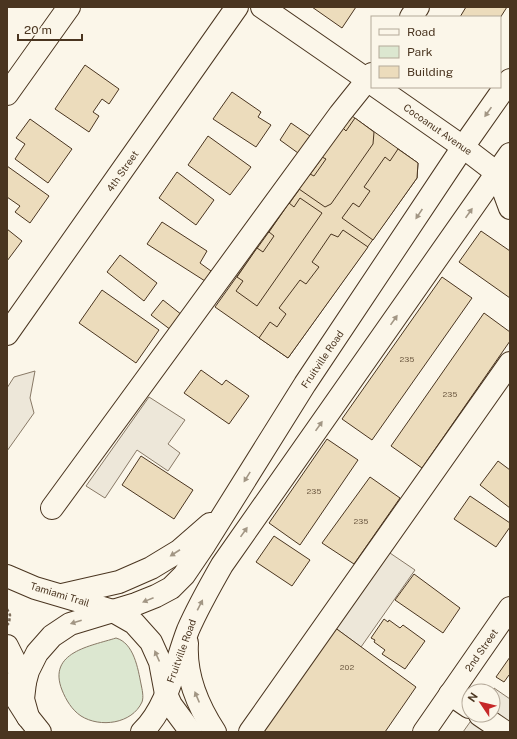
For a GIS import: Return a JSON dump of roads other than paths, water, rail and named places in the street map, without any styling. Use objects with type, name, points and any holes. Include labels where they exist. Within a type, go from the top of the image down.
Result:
[{"type":"main road","points":[[7,94],[69,7]]},
{"type":"main road","name":"4th Street","points":[[7,334],[237,7]]},
{"type":"main road","name":"Cocoanut Avenue","points":[[262,7],[371,80]]},
{"type":"main road","points":[[412,16],[418,7]]},
{"type":"main road","name":"Fruitville Road","points":[[16,683],[28,671],[37,653],[52,636],[70,624],[136,604],[165,592],[178,582],[191,566],[305,384],[463,147],[510,80]]},
{"type":"main road","points":[[52,508],[340,114],[371,82]]},
{"type":"main road","name":"Cocoanut Avenue","points":[[382,88],[463,147],[504,174]]},
{"type":"main road","name":"Fruitville Road","points":[[142,732],[149,726],[161,706],[188,631],[206,592],[231,552],[504,174],[510,154]]},
{"type":"main road","points":[[504,174],[510,208]]},
{"type":"main road","points":[[250,732],[510,363]]},
{"type":"main road","points":[[61,595],[118,582],[151,568],[179,551],[207,527],[234,497]]},
{"type":"main road","name":"Tamiami Trail","points":[[7,576],[35,588],[114,611],[134,623],[151,642],[160,662],[166,694]]},
{"type":"main road","name":"2nd Street","points":[[424,732],[510,608]]},
{"type":"main road","points":[[188,631],[187,658],[194,691],[205,717],[215,732]]},
{"type":"main road","points":[[7,646],[16,683],[23,698],[31,727]]},
{"type":"main road","points":[[166,694],[171,705],[191,732]]},
{"type":"main road","points":[[450,694],[461,702]]},
{"type":"main road","points":[[492,723],[505,732]]}]
